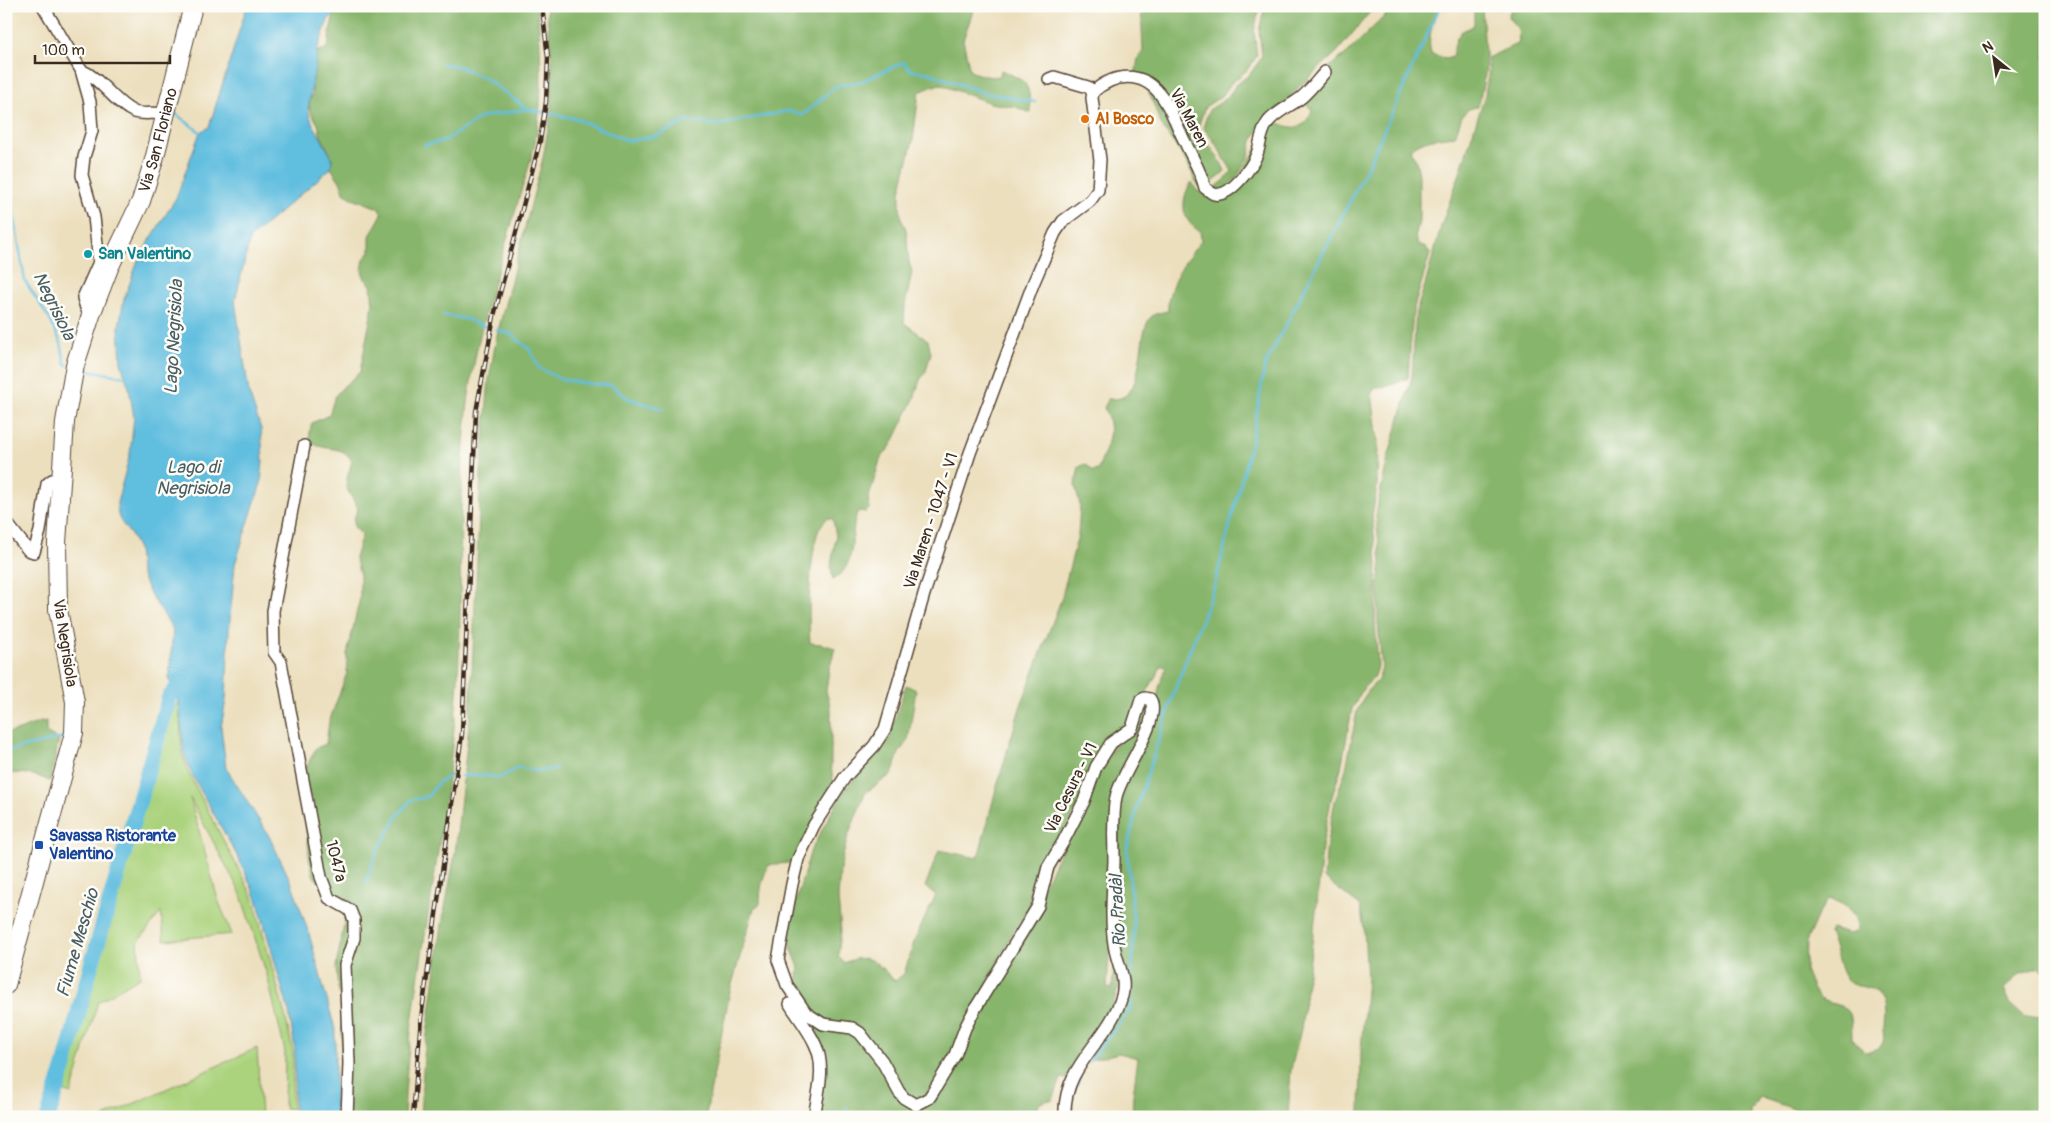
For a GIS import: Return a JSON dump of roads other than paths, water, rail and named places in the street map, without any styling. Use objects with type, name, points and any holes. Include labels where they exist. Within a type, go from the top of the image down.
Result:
[{"type":"main road","name":"Via San Floriano","points":[[109,268],[141,201],[193,6]]},
{"type":"main road","name":"Via Negrisiola","points":[[6,985],[74,733],[75,702],[58,609],[57,543],[65,422],[75,367],[92,312],[109,268]]},
{"type":"street","points":[[43,6],[81,70],[90,102],[92,131],[84,157],[82,175],[94,217],[99,262],[83,298],[86,308],[92,312]]},
{"type":"street","points":[[81,70],[93,75],[122,105],[136,113],[157,112],[165,114]]},
{"type":"street","name":"Via Maren","points":[[1093,92],[1100,86],[1118,77],[1135,77],[1161,94],[1202,175],[1205,188],[1214,194],[1228,191],[1238,183],[1256,156],[1260,135],[1269,121],[1286,106],[1301,98],[1326,72]]},
{"type":"street","points":[[1049,79],[1054,77],[1088,87],[1093,92]]},
{"type":"street","name":"Via Maren - 1047 - V1","points":[[791,992],[781,972],[778,960],[798,859],[814,825],[845,777],[874,746],[884,729],[924,594],[970,453],[1033,284],[1055,233],[1063,221],[1090,201],[1098,190],[1100,160],[1092,98],[1093,92]]},
{"type":"street","name":"1047a","points":[[304,446],[274,611],[274,652],[281,662],[321,878],[329,898],[350,910],[354,920],[354,938],[345,965],[349,1063],[347,1117]]},
{"type":"street","points":[[6,522],[28,550],[34,552],[40,531],[47,484],[52,480],[61,479]]},
{"type":"street","name":"Via Cesura - V1","points":[[791,992],[801,1008],[815,1020],[834,1027],[852,1028],[860,1033],[882,1061],[904,1098],[916,1105],[929,1098],[955,1055],[965,1028],[975,1009],[1038,906],[1048,867],[1084,801],[1096,767],[1106,748],[1132,728],[1142,700],[1145,698],[1150,699],[1153,705],[1151,722],[1125,772],[1116,796],[1112,918],[1114,946],[1123,976],[1122,996],[1112,1016],[1070,1082],[1064,1103],[1065,1117]]},
{"type":"street","points":[[791,992],[786,998],[815,1043],[820,1060],[820,1076],[814,1117]]},
{"type":"water","name":"Lago di Negrisiola","points":[[247,6],[342,6],[328,20],[318,48],[308,110],[312,122],[332,158],[331,168],[250,238],[235,301],[249,393],[261,429],[263,460],[261,483],[235,564],[229,629],[226,700],[221,727],[226,768],[269,836],[292,884],[309,934],[335,1029],[335,1117],[294,1117],[295,1049],[289,1012],[257,899],[240,861],[191,773],[184,753],[178,693],[169,681],[173,629],[149,592],[140,571],[138,549],[118,515],[117,503],[130,454],[134,417],[129,388],[121,363],[119,327],[124,299],[139,258],[176,198],[200,132],[209,127]]},
{"type":"waterway","points":[[1089,1062],[1130,1010],[1134,927],[1127,849],[1137,807],[1174,692],[1214,587],[1253,435],[1265,365],[1368,166],[1440,6]]},
{"type":"waterway","points":[[442,63],[460,67],[488,80],[527,109],[577,119],[628,141],[656,136],[687,121],[718,125],[788,111],[803,115],[836,86],[860,82],[904,62],[910,70],[929,73],[985,93],[1035,102]]},
{"type":"waterway","points":[[424,145],[444,141],[482,117],[527,109]]},
{"type":"waterway","points":[[173,112],[200,132]]},
{"type":"waterway","name":"Negrisiola","points":[[9,169],[12,204],[25,281],[49,318],[61,343],[67,365]]},
{"type":"waterway","points":[[443,315],[466,319],[486,327]]},
{"type":"waterway","points":[[497,330],[511,334],[529,349],[539,368],[560,379],[611,385],[627,398],[663,409]]},
{"type":"waterway","name":"Negrisiola","points":[[82,369],[126,377]]},
{"type":"waterway","name":"Fiume Meschio","points":[[48,1117],[64,1068],[89,973],[169,698],[177,688],[196,688]]},
{"type":"waterway","points":[[6,751],[66,737]]},
{"type":"waterway","points":[[461,776],[484,775],[500,778],[518,767],[536,771],[556,769]]},
{"type":"waterway","points":[[366,882],[376,854],[398,815],[411,800],[427,797],[439,782],[452,775]]},
{"type":"waterway","name":"Rio Pradàl","points":[[1072,1117],[1072,1097],[1082,1073]]},
{"type":"waterway","points":[[845,1117],[847,1108]]},
{"type":"railway","points":[[413,1117],[421,1018],[462,734],[476,412],[494,316],[540,141],[546,102],[548,58],[542,6]]},
{"type":"place","name":"Al Bosco","points":[[1085,119]]},
{"type":"place","name":"San Valentino","points":[[88,254]]},
{"type":"place","name":"Savassa Ristorante Valentino","points":[[39,845]]},
{"type":"water label","name":"Lago Negrisiola","points":[[174,337]]}]
